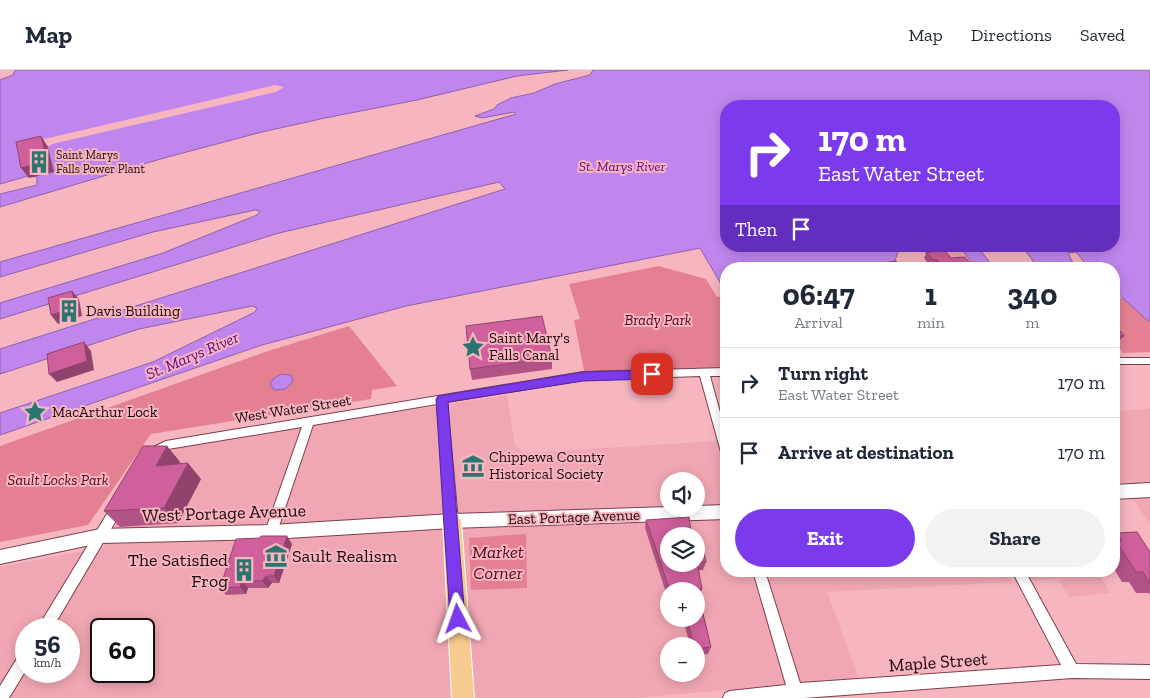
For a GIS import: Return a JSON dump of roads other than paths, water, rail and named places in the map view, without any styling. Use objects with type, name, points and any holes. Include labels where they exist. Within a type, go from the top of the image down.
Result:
[{"type":"main road","points":[[1120,492],[1150,490]]},
{"type":"main road","name":"East Portage Avenue","points":[[452,520],[720,512]]},
{"type":"main road","points":[[452,520],[463,698]]},
{"type":"street","points":[[1120,361],[1150,361]]},
{"type":"street","name":"West Water Street","points":[[143,466],[151,453],[166,445],[583,376],[720,372]]},
{"type":"street","points":[[704,373],[720,430]]},
{"type":"street","points":[[442,399],[452,520]]},
{"type":"street","points":[[271,532],[309,422]]},
{"type":"street","points":[[51,618],[124,497]]},
{"type":"street","name":"West Portage Avenue","points":[[0,557],[100,536],[271,532],[452,520]]},
{"type":"street","points":[[761,577],[796,694]]},
{"type":"street","points":[[1021,577],[1072,671]]},
{"type":"street","name":"Maple Street","points":[[730,698],[1072,671],[1150,672]]},
{"type":"street","points":[[1,698],[15,675]]},
{"type":"water","points":[[15,70],[568,70],[517,76],[417,100],[262,132],[164,158],[0,207],[0,194],[37,185],[37,177],[28,176],[0,184],[0,80],[13,75]]},
{"type":"water","name":"St. Marys River","points":[[593,70],[1150,70],[1150,321],[1120,295],[1120,262],[1084,262],[1076,252],[1120,252],[1120,100],[720,100],[720,252],[898,252],[894,262],[720,262],[720,282],[700,248],[406,306],[262,345],[0,435],[0,413],[153,362],[255,312],[257,308],[252,306],[139,329],[0,374],[0,349],[505,189],[499,182],[279,233],[0,319],[0,303],[163,253],[257,215],[260,211],[255,210],[153,232],[0,277],[0,262],[516,114],[514,112],[482,118],[475,116],[494,109],[497,105],[511,98],[534,93],[555,84],[590,75]]},
{"type":"water","points":[[964,252],[982,252],[990,262],[972,262]]},
{"type":"water","name":"St. Marys River","points":[[1026,252],[1076,252],[1068,253],[1072,262],[1034,262]]},
{"type":"water","points":[[281,374],[291,375],[293,382],[285,389],[274,390],[270,384],[274,378]]},
{"type":"place","name":"Saint Marys Falls Power Plant","points":[[39,162]]},
{"type":"place","name":"Davis Building","points":[[69,311]]},
{"type":"place","name":"Saint Mary's Falls Canal","points":[[473,347]]},
{"type":"place","name":"MacArthur Lock","points":[[35,412]]},
{"type":"place","name":"Chippewa County Historical Society","points":[[473,466]]},
{"type":"place","name":"Sault Realism","points":[[276,556]]},
{"type":"place","name":"The Satisfied Frog","points":[[244,570]]},
{"type":"park label","name":"Brady Park","points":[[658,320]]},
{"type":"park label","name":"Sault Locks Park","points":[[58,480]]},
{"type":"park label","name":"Market Corner","points":[[498,562]]}]
